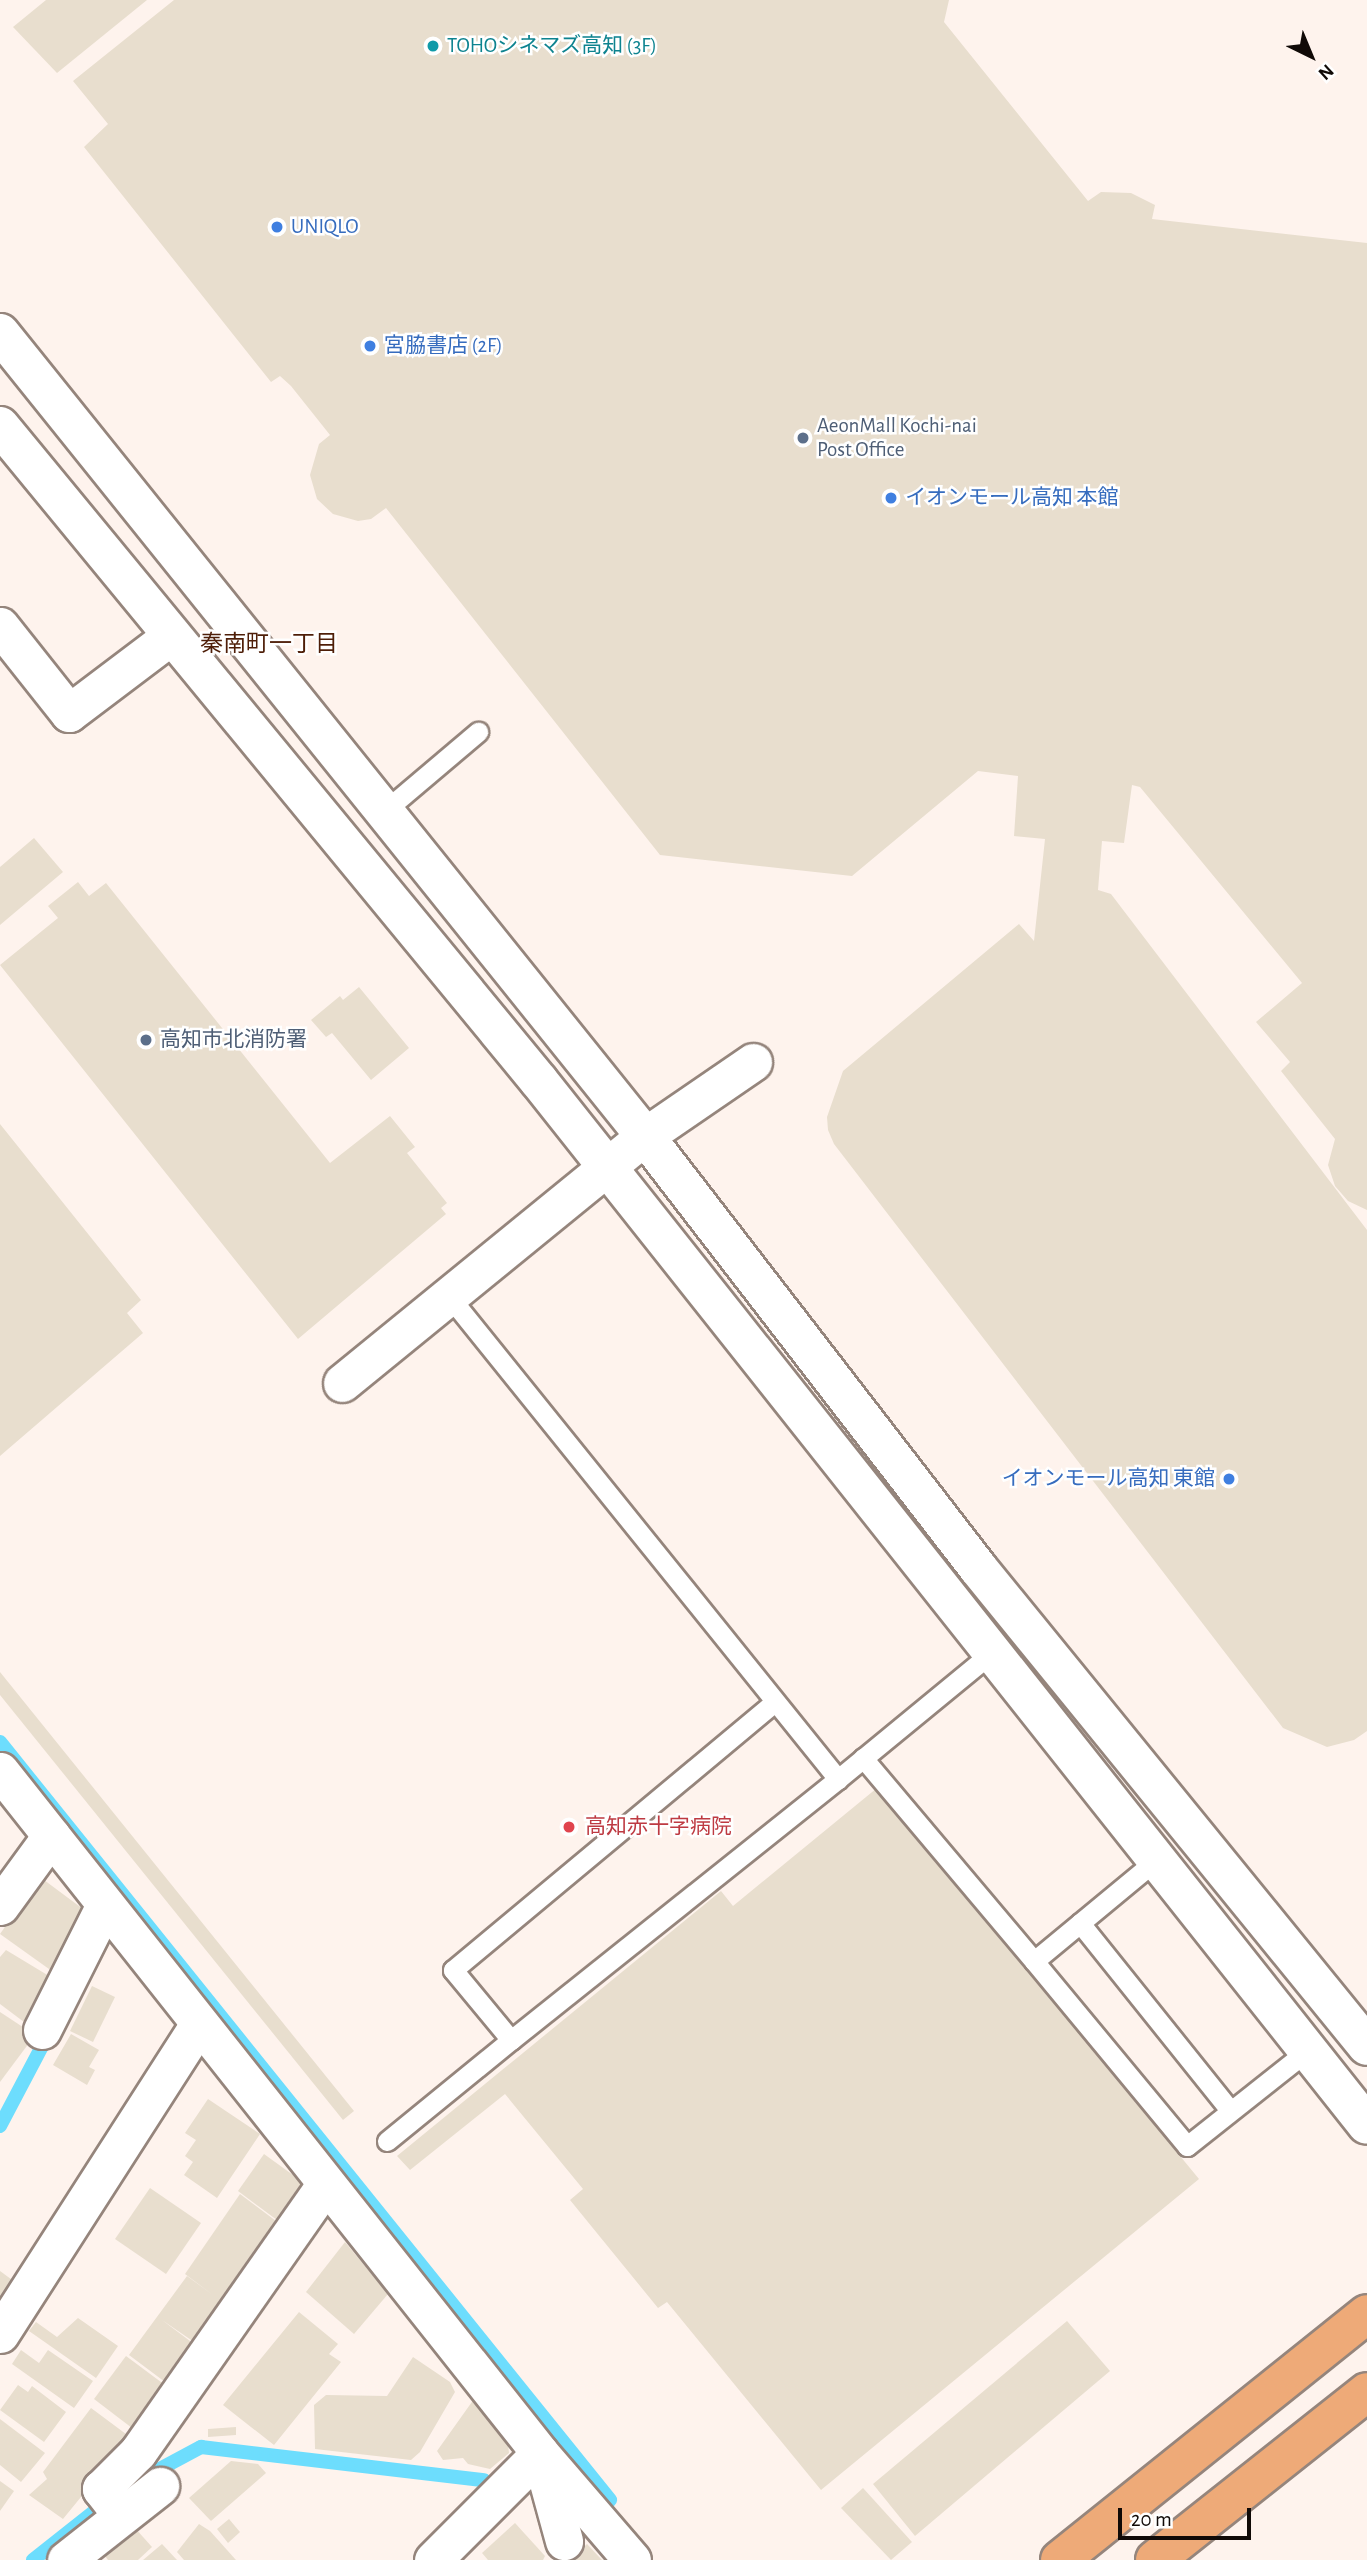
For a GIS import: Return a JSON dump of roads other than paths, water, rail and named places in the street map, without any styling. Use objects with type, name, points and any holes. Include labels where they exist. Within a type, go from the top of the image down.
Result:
[{"type":"main road","points":[[1060,2560],[1367,2314]]},
{"type":"main road","points":[[1155,2560],[1367,2392]]},
{"type":"street","points":[[0,333],[382,813],[645,1136],[978,1568],[1367,2046]]},
{"type":"street","points":[[0,426],[606,1167],[990,1654],[1367,2125]]},
{"type":"street","points":[[4,638],[69,713],[172,635]]},
{"type":"street","points":[[342,1383],[645,1136],[753,1062]]},
{"type":"street","points":[[0,1771],[27,1815],[105,1905],[540,2453],[632,2560]]},
{"type":"street","points":[[0,1906],[27,1815]]},
{"type":"street","points":[[42,2030],[105,1905]]},
{"type":"street","points":[[0,2334],[200,2024]]},
{"type":"street","points":[[66,2560],[111,2501],[138,2452],[326,2184]]},
{"type":"street","points":[[540,2453],[564,2541]]},
{"type":"street","points":[[433,2560],[540,2453]]},
{"type":"street","points":[[111,2501],[160,2486]]},
{"type":"lane","points":[[382,813],[478,732]]},
{"type":"lane","points":[[448,1295],[838,1779]]},
{"type":"lane","points":[[387,2141],[990,1654]]},
{"type":"lane","points":[[511,2040],[453,1970],[775,1702]]},
{"type":"lane","points":[[863,1758],[1187,2146],[1307,2051]]},
{"type":"lane","points":[[1034,1961],[1156,1861]]},
{"type":"lane","points":[[1080,1923],[1230,2110]]},
{"type":"waterway","points":[[0,1742],[610,2500]]},
{"type":"waterway","points":[[0,2126],[50,2031]]},
{"type":"waterway","points":[[145,2477],[201,2447],[484,2480]]},
{"type":"waterway","points":[[33,2560],[110,2499]]},
{"type":"place","name":"TOHOシネマズ高知 (3F)","points":[[433,46]]},
{"type":"place","name":"UNIQLO","points":[[277,227]]},
{"type":"place","name":"宮脇書店 (2F)","points":[[370,346]]},
{"type":"place","name":"AeonMall Kochi-nai Post Office","points":[[803,438]]},
{"type":"place","name":"イオンモール高知 本館","points":[[891,498]]},
{"type":"place","name":"高知市北消防署","points":[[146,1040]]},
{"type":"place","name":"イオンモール高知 東館","points":[[1229,1479]]},
{"type":"place","name":"高知赤十字病院","points":[[569,1827]]},
{"type":"district","name":"秦南町一丁目","points":[[269,645]]}]
